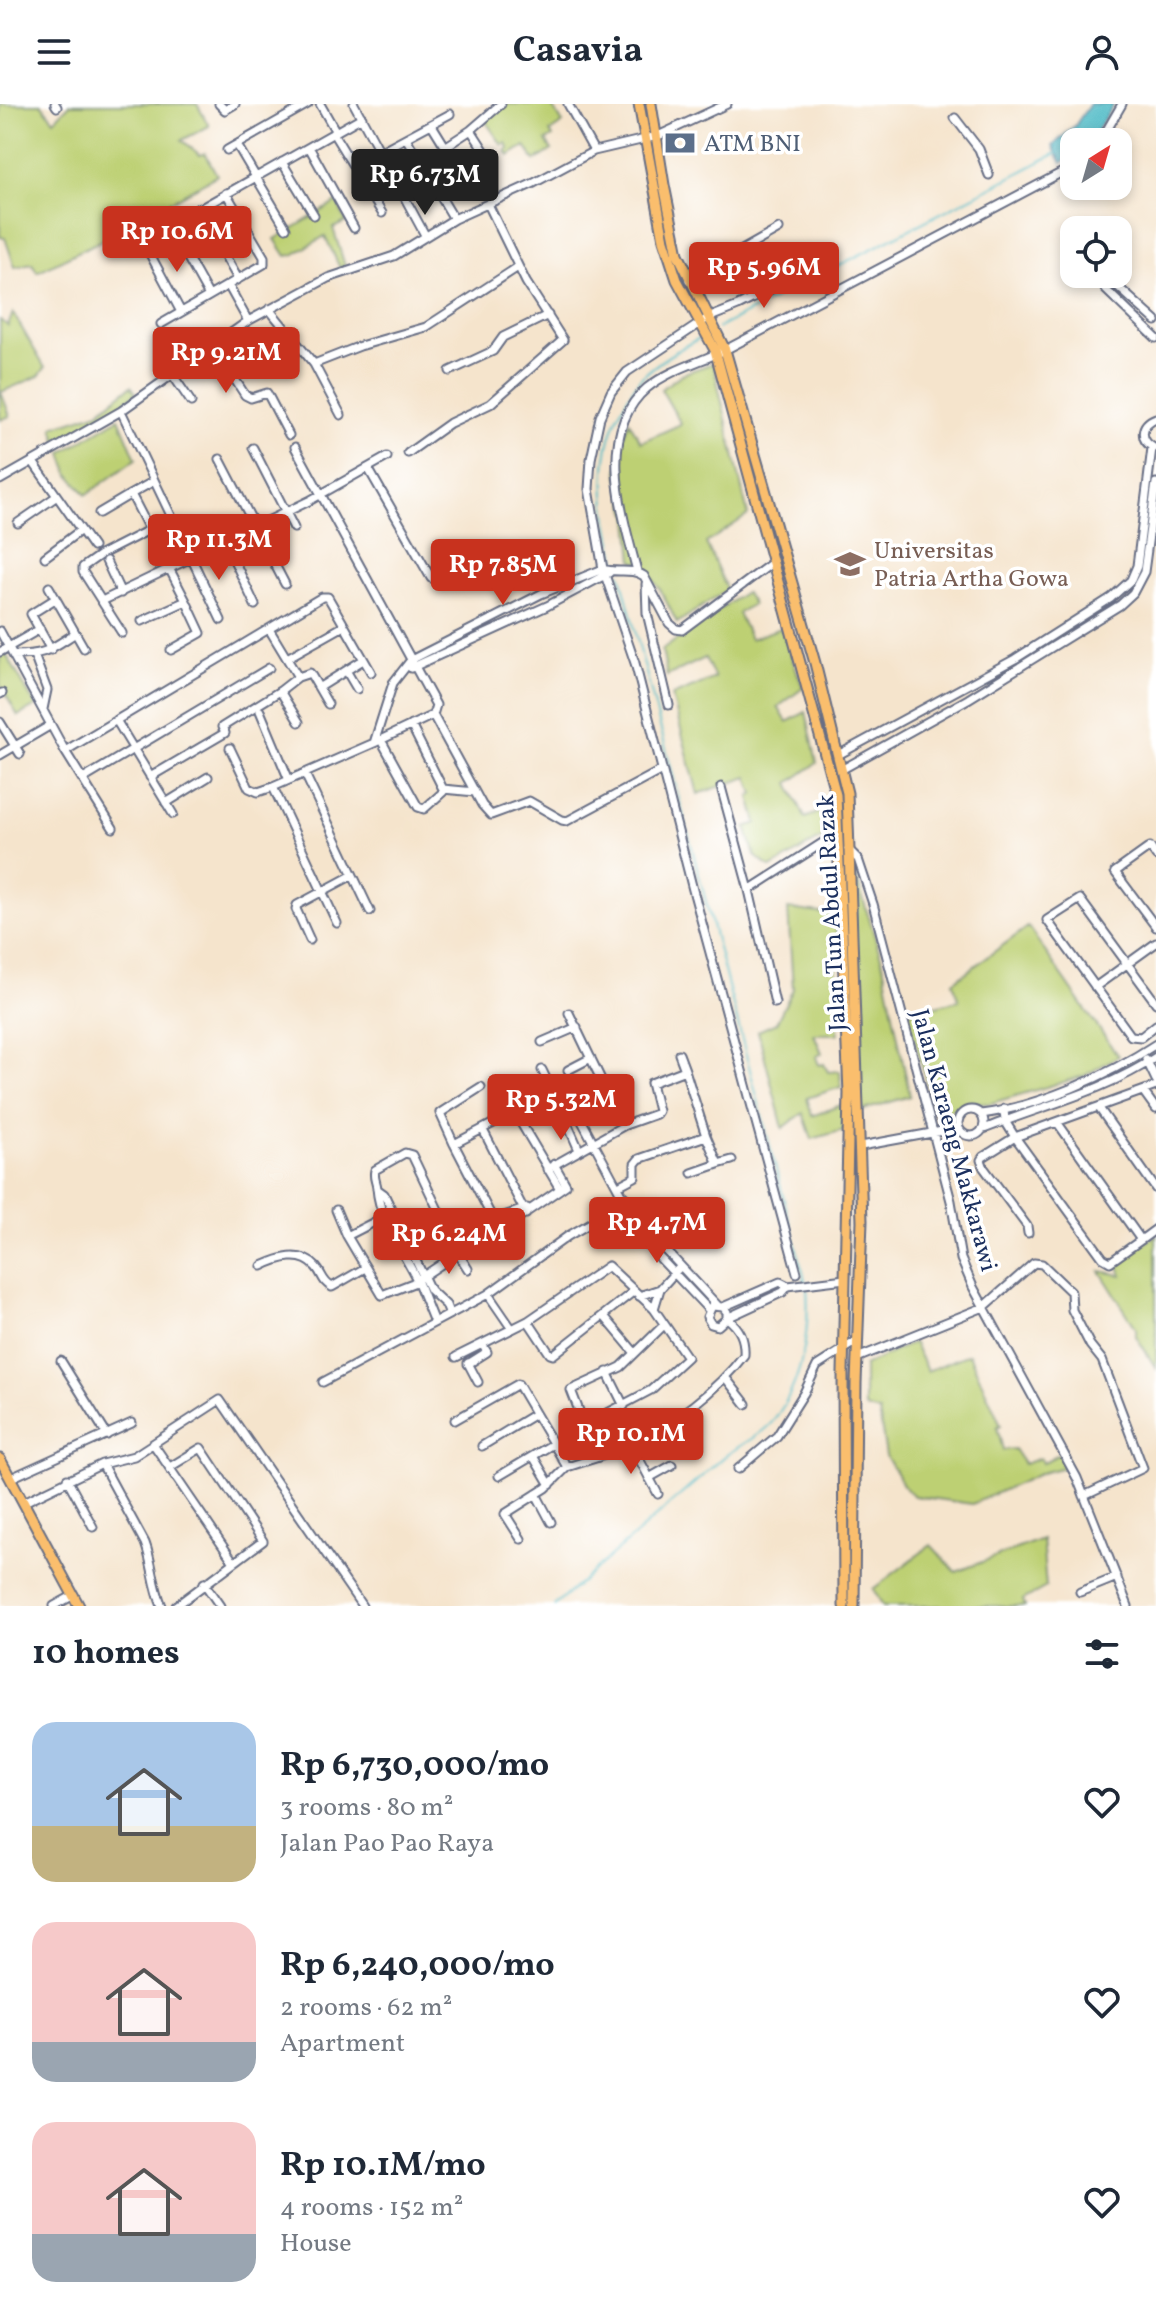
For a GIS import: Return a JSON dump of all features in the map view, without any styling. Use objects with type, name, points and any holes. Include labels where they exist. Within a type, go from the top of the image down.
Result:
[{"type":"main road","points":[[639,104],[664,240],[720,350]]},
{"type":"main road","points":[[651,104],[673,232],[685,282]]},
{"type":"main road","name":"Jalan Tun Abdul Razak","points":[[720,350],[772,563],[836,795],[839,833],[844,849],[861,1146],[862,1221],[854,1606]]},
{"type":"main road","name":"Jalan Tun Abdul Razak","points":[[720,350],[815,663],[847,793],[849,829],[844,849],[849,1093],[844,1606]]},
{"type":"main road","points":[[0,1459],[75,1602]]},
{"type":"street","points":[[222,107],[235,104]]},
{"type":"street","points":[[227,150],[308,104]]},
{"type":"street","points":[[320,104],[382,213]]},
{"type":"street","points":[[354,104],[425,235]]},
{"type":"street","points":[[445,147],[501,104]]},
{"type":"street","points":[[568,104],[594,151]]},
{"type":"street","points":[[0,480],[121,411],[248,321],[328,278],[394,256],[454,219],[534,183],[594,151],[658,136],[727,104]]},
{"type":"street","points":[[1108,128],[1122,104]]},
{"type":"street","points":[[381,151],[450,114]]},
{"type":"street","points":[[181,312],[142,244],[144,240],[362,117]]},
{"type":"street","points":[[955,118],[979,149],[989,175]]},
{"type":"street","points":[[432,125],[466,180]]},
{"type":"street","points":[[471,130],[491,161]]},
{"type":"street","points":[[406,138],[454,219]]},
{"type":"street","points":[[237,145],[286,228]]},
{"type":"street","points":[[309,147],[354,228]]},
{"type":"street","points":[[282,162],[314,215]]},
{"type":"street","points":[[636,571],[616,478],[623,426],[645,390],[675,371],[1060,173]]},
{"type":"street","points":[[161,324],[260,268],[265,261],[226,193]]},
{"type":"street","points":[[408,453],[450,423],[490,404],[561,342],[562,336],[518,267],[488,204]]},
{"type":"street","points":[[198,208],[238,279]]},
{"type":"street","points":[[170,226],[209,296]]},
{"type":"street","points":[[685,282],[779,229]]},
{"type":"street","points":[[314,364],[360,346],[426,327],[518,267]]},
{"type":"street","points":[[797,1273],[608,572],[589,489],[591,459],[600,417],[611,392],[627,372],[705,322],[813,268]]},
{"type":"street","points":[[1156,321],[1115,284],[1103,280],[1105,289],[1156,338]]},
{"type":"street","points":[[228,285],[248,321]]},
{"type":"street","points":[[269,309],[314,364],[341,415]]},
{"type":"street","points":[[450,371],[493,351],[503,337],[548,315]]},
{"type":"street","points":[[212,344],[245,395],[251,398],[267,393],[289,435]]},
{"type":"street","points":[[172,374],[191,402]]},
{"type":"street","points":[[121,411],[221,620]]},
{"type":"street","points":[[838,755],[1015,659],[1131,580],[1137,566],[1154,448],[1145,441],[1143,432],[1147,423],[1156,416]]},
{"type":"street","points":[[295,447],[411,665],[436,705],[433,715],[491,815],[529,801],[565,821],[662,770]]},
{"type":"street","points":[[253,448],[294,528]]},
{"type":"street","points":[[102,601],[320,496],[387,457]]},
{"type":"street","points":[[220,459],[285,584]]},
{"type":"street","points":[[33,462],[93,547]]},
{"type":"street","points":[[368,468],[431,578]]},
{"type":"street","points":[[99,513],[154,481]]},
{"type":"street","points":[[841,770],[968,699],[1120,605],[1133,593],[1144,572],[1156,483]]},
{"type":"street","points":[[131,494],[201,633],[171,650]]},
{"type":"street","points":[[18,523],[57,496]]},
{"type":"street","points":[[45,557],[81,530]]},
{"type":"street","points":[[122,633],[83,572],[83,567],[149,530]]},
{"type":"street","points":[[225,541],[255,605]]},
{"type":"street","points":[[106,561],[121,593]]},
{"type":"street","points":[[443,789],[424,809],[418,807],[378,741],[393,683],[411,665],[541,594],[608,572],[636,571],[644,576],[671,625],[682,630],[772,563]]},
{"type":"street","points":[[411,665],[547,606],[608,572]]},
{"type":"street","points":[[647,582],[647,613],[669,705]]},
{"type":"street","points":[[49,587],[84,648]]},
{"type":"street","points":[[541,594],[547,606]]},
{"type":"street","points":[[65,751],[326,597],[371,672]]},
{"type":"street","points":[[51,650],[31,614],[55,599]]},
{"type":"street","points":[[142,621],[186,601]]},
{"type":"street","points":[[287,658],[344,626]]},
{"type":"street","points":[[10,651],[40,629]]},
{"type":"street","points":[[269,629],[298,677]]},
{"type":"street","points":[[0,631],[65,751],[113,828]]},
{"type":"street","points":[[0,652],[34,655],[51,650],[74,634]]},
{"type":"street","points":[[34,655],[47,690],[43,709]]},
{"type":"street","points":[[320,687],[363,660]]},
{"type":"street","points":[[83,779],[269,668]]},
{"type":"street","points":[[347,672],[357,689]]},
{"type":"street","points":[[150,777],[225,733],[222,727],[298,677],[310,673],[328,704]]},
{"type":"street","points":[[280,691],[299,722]]},
{"type":"street","points":[[260,711],[289,780]]},
{"type":"street","points":[[230,748],[249,788],[255,792],[305,774],[433,715]]},
{"type":"street","points":[[116,720],[173,814]]},
{"type":"street","points":[[0,755],[18,750],[51,725]]},
{"type":"street","points":[[411,725],[443,789]]},
{"type":"street","points":[[1,727],[18,750]]},
{"type":"street","points":[[305,774],[370,911]]},
{"type":"street","points":[[166,803],[208,777]]},
{"type":"street","points":[[273,787],[337,923]]},
{"type":"street","points":[[721,787],[775,1003]]},
{"type":"street","points":[[443,789],[475,792]]},
{"type":"street","points":[[749,890],[849,829]]},
{"type":"street","points":[[1156,856],[1150,847],[1115,872],[1156,927]]},
{"type":"street","name":"Jalan Karaeng Makkarawi","points":[[844,849],[858,859],[873,904],[951,1201],[961,1259],[1055,1435],[1084,1496],[1128,1606]]},
{"type":"street","points":[[310,940],[296,906],[351,876]]},
{"type":"street","points":[[1156,1003],[1080,899],[1047,920],[1133,1037],[1141,1037],[1156,1025]]},
{"type":"street","points":[[1095,987],[1156,943]]},
{"type":"street","points":[[569,1013],[625,1125]]},
{"type":"street","points":[[542,1042],[577,1027]]},
{"type":"street","points":[[1156,1044],[1075,1085],[1004,1109],[981,1114],[966,1111],[959,1120],[959,1128],[972,1137],[984,1129],[1065,1101],[1156,1057]]},
{"type":"street","points":[[1028,1233],[1027,1226],[981,1160],[1005,1141],[1099,1108],[1156,1083],[1143,1053]]},
{"type":"street","points":[[679,1054],[718,1164]]},
{"type":"street","points":[[568,1070],[591,1058]]},
{"type":"street","points":[[542,1070],[579,1150]]},
{"type":"street","points":[[551,1166],[625,1125],[658,1112],[651,1085],[653,1081],[685,1070]]},
{"type":"street","points":[[481,1087],[440,1113],[500,1231],[563,1187],[515,1113]]},
{"type":"street","points":[[1143,1091],[1156,1109]]},
{"type":"street","points":[[454,1144],[553,1092]]},
{"type":"street","points":[[564,1116],[607,1092]]},
{"type":"street","points":[[1099,1108],[1156,1189]]},
{"type":"street","points":[[1004,1109],[1005,1121],[1015,1137],[1106,1262],[1156,1229]]},
{"type":"street","points":[[576,1110],[619,1190],[708,1309],[707,1317],[711,1324],[724,1324],[727,1318],[792,1286]]},
{"type":"street","points":[[981,1114],[984,1129]]},
{"type":"street","points":[[1057,1122],[1141,1240]]},
{"type":"street","points":[[861,1146],[959,1128]]},
{"type":"street","points":[[483,1130],[526,1210]]},
{"type":"street","points":[[619,1190],[635,1177],[635,1164],[639,1159],[706,1136]]},
{"type":"street","points":[[449,1313],[446,1305],[420,1278],[384,1217],[376,1196],[375,1170],[409,1153],[468,1269]]},
{"type":"street","points":[[692,1173],[732,1160]]},
{"type":"street","points":[[377,1189],[384,1194],[420,1278],[434,1322]]},
{"type":"street","points":[[521,1539],[505,1514],[550,1485],[567,1467],[631,1444],[679,1414],[725,1377],[744,1355],[737,1325],[727,1318],[720,1306],[640,1237],[620,1205],[619,1190]]},
{"type":"street","points":[[323,1382],[488,1294],[568,1236],[629,1201]]},
{"type":"street","points":[[336,1210],[347,1236],[382,1295],[420,1278],[458,1253]]},
{"type":"street","points":[[492,1220],[526,1210]]},
{"type":"street","points":[[347,1236],[384,1217]]},
{"type":"street","points":[[262,1266],[280,1258],[296,1257],[316,1267],[325,1284],[332,1287],[365,1268]]},
{"type":"street","points":[[857,1358],[984,1307],[1036,1262],[1042,1264],[1071,1292],[1072,1310],[1090,1345],[1102,1360],[1143,1468],[1084,1496]]},
{"type":"street","points":[[478,1382],[460,1356],[528,1321],[604,1266],[612,1269],[654,1309],[687,1357],[658,1385],[624,1406],[588,1421],[580,1414],[571,1390],[621,1367],[664,1325]]},
{"type":"street","points":[[654,1309],[660,1289],[678,1270]]},
{"type":"street","points":[[708,1309],[780,1282],[792,1286],[845,1279]]},
{"type":"street","points":[[528,1321],[552,1355],[637,1294],[660,1289]]},
{"type":"street","points":[[754,1293],[758,1303]]},
{"type":"street","points":[[488,1294],[512,1329]]},
{"type":"street","points":[[742,1298],[747,1308]]},
{"type":"street","points":[[604,1316],[635,1353]]},
{"type":"street","points":[[738,1469],[777,1436],[817,1366],[858,1340]]},
{"type":"street","points":[[468,1364],[487,1352],[482,1344]]},
{"type":"street","points":[[61,1361],[107,1435]]},
{"type":"street","points":[[607,1372],[624,1406]]},
{"type":"street","points":[[725,1377],[746,1404]]},
{"type":"street","points":[[455,1420],[518,1384],[567,1467]]},
{"type":"street","points":[[24,1502],[102,1464],[134,1456],[220,1400],[362,1606]]},
{"type":"street","points":[[482,1446],[535,1414]]},
{"type":"street","points":[[11,1478],[132,1423]]},
{"type":"street","points":[[499,1476],[553,1444]]},
{"type":"street","points":[[631,1444],[658,1494]]},
{"type":"street","points":[[154,1445],[233,1561]]},
{"type":"street","points":[[170,1467],[201,1448],[263,1541],[176,1606]]},
{"type":"street","points":[[533,1456],[550,1485]]},
{"type":"street","points":[[102,1464],[151,1557],[155,1589],[162,1606]]},
{"type":"street","points":[[649,1478],[672,1465]]},
{"type":"street","points":[[67,1479],[93,1527]]},
{"type":"street","points":[[536,1494],[551,1522]]},
{"type":"street","points":[[1080,1592],[1117,1577]]},
{"type":"street","points":[[204,1583],[220,1606]]},
{"type":"street","points":[[56,1605],[75,1602]]},
{"type":"green space","points":[[0,104],[41,104],[54,120],[70,104],[197,104],[209,126],[182,140],[200,155],[205,153],[217,175],[110,236],[37,272],[32,263],[15,267],[5,238],[0,237]]},
{"type":"green space","points":[[506,104],[550,104],[563,123],[550,132],[553,137],[546,141],[552,150],[535,161],[525,146],[509,156],[506,143],[502,145],[484,119]]},
{"type":"green space","points":[[337,202],[346,222],[333,228],[345,266],[340,268],[325,236],[286,256],[275,239]]},
{"type":"green space","points":[[13,313],[45,368],[39,376],[1,392],[10,416],[0,420],[0,320],[8,326]]},
{"type":"green space","points":[[713,363],[748,515],[706,543],[727,590],[677,623],[661,591],[641,563],[633,561],[629,518],[618,475],[621,444],[629,421],[641,442],[681,424],[661,389],[682,374]]},
{"type":"green space","points":[[131,386],[136,393],[101,420],[58,444],[53,427],[98,412]]},
{"type":"green space","points":[[119,418],[136,459],[86,495],[69,474],[62,453]]},
{"type":"green space","points":[[745,592],[753,604],[738,613],[750,639],[781,628],[803,688],[778,707],[787,722],[806,712],[817,763],[789,783],[805,818],[826,810],[833,831],[771,868],[755,856],[746,827],[757,823],[750,797],[754,794],[748,777],[698,794],[672,696],[715,678],[705,658],[667,676],[662,650]]},
{"type":"green space","points":[[4,651],[36,706],[18,716],[0,685],[0,653]]},
{"type":"green space","points":[[851,860],[882,960],[910,1096],[861,1111]]},
{"type":"green space","points":[[788,909],[836,915],[838,1034],[814,1034],[822,1053],[816,1057],[819,1065],[824,1064],[828,1072],[840,1071],[841,1087],[807,1098],[812,1116],[844,1104],[844,1130],[812,1139],[803,1113],[783,1128],[758,1031],[776,1023],[793,989]]},
{"type":"green space","points":[[1028,927],[1118,1056],[1084,1076],[988,1104],[971,1101],[936,1116],[907,1013],[959,1000],[953,982]]},
{"type":"green space","points":[[1156,1235],[1156,1368],[1136,1336],[1136,1328],[1100,1271],[1122,1275],[1118,1263]]},
{"type":"green space","points":[[913,1342],[927,1371],[969,1354],[1001,1425],[997,1427],[1003,1450],[1014,1449],[1024,1464],[1040,1458],[1042,1463],[1059,1454],[1065,1467],[1044,1472],[972,1504],[914,1496],[905,1488],[886,1456],[879,1412],[864,1408],[864,1366]]},
{"type":"green space","points":[[1042,1539],[1046,1587],[1023,1600],[1025,1606],[883,1606],[873,1589],[931,1545],[956,1572]]},
{"type":"water","points":[[1090,104],[1114,104],[1098,128],[1072,128]]},
{"type":"water","points":[[1060,139],[1060,159],[1053,146]]},
{"type":"waterway","points":[[718,328],[1057,153]]},
{"type":"waterway","points":[[618,567],[608,524],[604,482],[610,440],[617,419],[641,378],[670,355],[702,337]]},
{"type":"waterway","points":[[554,1606],[724,1457],[773,1421],[797,1375],[807,1323],[807,1288],[620,573]]},
{"type":"place","name":"ATM BNI","points":[[680,143]]},
{"type":"place","name":"Universitas Patria Artha Gowa","points":[[850,564]]}]
